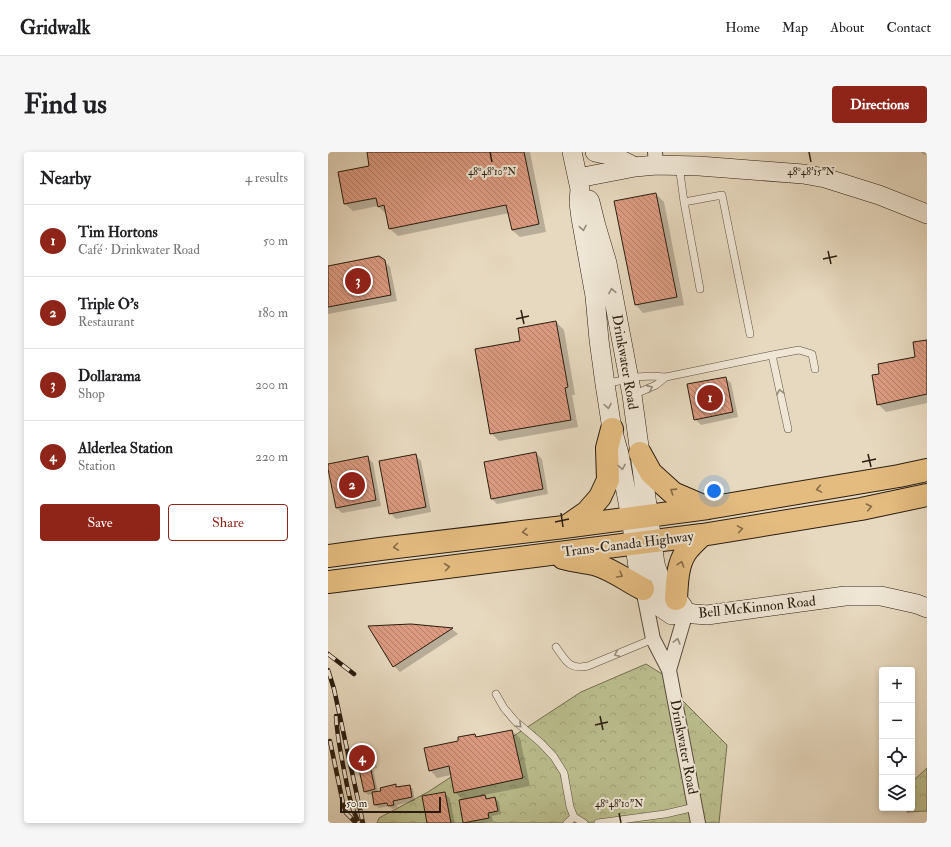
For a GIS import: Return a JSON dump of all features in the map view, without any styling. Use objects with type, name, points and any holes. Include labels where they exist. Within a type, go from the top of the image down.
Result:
[{"type":"highway","points":[[564,527],[587,512],[600,497],[608,480],[607,448],[612,429]]},
{"type":"highway","points":[[640,453],[651,473],[674,492],[708,508]]},
{"type":"highway","name":"Trans-Canada Highway","points":[[328,556],[708,508],[927,470]]},
{"type":"highway","name":"Trans-Canada Highway","points":[[328,582],[702,535],[861,509],[927,495]]},
{"type":"highway","points":[[681,606],[678,577],[680,564],[686,552],[702,535]]},
{"type":"highway","points":[[549,554],[595,564],[617,573],[632,584],[643,589]]},
{"type":"street","name":"Drinkwater Road","points":[[572,152],[579,184],[581,218],[595,296],[599,340],[612,429],[640,517]]},
{"type":"street","points":[[596,152],[613,156],[635,167]]},
{"type":"street","points":[[579,184],[635,167],[655,159],[679,165],[803,174],[825,178],[879,194],[927,214]]},
{"type":"street","name":"Drinkwater Road","points":[[579,184],[590,202],[606,263],[630,387],[640,453],[640,517],[643,542]]},
{"type":"street","points":[[643,542],[655,564],[660,579],[667,590],[681,606]]},
{"type":"street","name":"Bell McKinnon Road","points":[[643,542],[639,574],[643,589],[657,605],[672,615],[681,606],[694,614],[707,615],[845,596],[881,596],[917,604],[927,608]]},
{"type":"street","name":"Drinkwater Road","points":[[643,589],[653,639],[669,670],[698,823]]},
{"type":"street","name":"Drinkwater Road","points":[[669,670],[681,606]]},
{"type":"lane","points":[[679,165],[684,202],[700,289]]},
{"type":"lane","points":[[684,202],[722,195],[750,334]]},
{"type":"lane","points":[[630,387],[637,377],[666,377],[799,350],[812,354],[816,369]]},
{"type":"lane","points":[[772,355],[788,428]]},
{"type":"lane","points":[[605,384],[630,387],[656,385],[666,377]]},
{"type":"lane","points":[[556,647],[566,661],[571,665],[579,667],[588,666],[653,639]]},
{"type":"lane","points":[[496,694],[504,708],[515,721],[541,743],[554,757],[564,773],[570,807],[574,817],[584,823]]},
{"type":"lane","points":[[598,823],[665,814],[695,807]]},
{"type":"lane","points":[[567,823],[574,817]]},
{"type":"green space","points":[[646,664],[675,682],[676,694],[727,745],[719,823],[377,823],[379,818],[428,792],[581,692]]},
{"type":"green space","points":[[927,768],[927,811],[907,812],[915,811],[915,779]]},
{"type":"building","points":[[367,152],[524,152],[539,224],[512,230],[506,205],[389,229],[384,205],[378,207],[376,198],[344,204],[338,172],[369,166]]},
{"type":"building","points":[[656,193],[677,297],[635,305],[614,201]]},
{"type":"building","points":[[379,256],[385,260],[391,295],[328,307],[328,266]]},
{"type":"building","points":[[556,321],[568,387],[565,388],[571,420],[490,434],[475,349],[520,341],[518,328]]},
{"type":"building","points":[[927,340],[927,394],[877,405],[872,375],[879,374],[878,364],[915,357],[913,342]]},
{"type":"building","points":[[726,377],[733,412],[694,420],[687,384]]},
{"type":"building","points":[[536,452],[543,489],[491,499],[484,462]]},
{"type":"building","points":[[416,454],[426,507],[389,514],[379,461]]},
{"type":"building","points":[[368,456],[376,500],[336,508],[328,464]]},
{"type":"building","points":[[411,624],[453,628],[393,667],[368,626]]},
{"type":"building","points":[[512,730],[523,778],[454,793],[449,766],[429,771],[424,748],[458,741],[458,737],[475,734],[476,737]]},
{"type":"building","points":[[365,744],[366,750],[370,749],[373,765],[370,766],[375,789],[364,792],[354,747]]},
{"type":"building","points":[[396,784],[396,787],[410,785],[412,797],[393,801],[394,805],[388,806],[387,803],[374,805],[372,792],[381,791],[380,788]]},
{"type":"building","points":[[445,792],[451,823],[427,823],[422,796]]},
{"type":"building","points":[[485,795],[486,799],[495,797],[498,811],[488,813],[489,818],[463,823],[459,800]]},
{"type":"railway","points":[[328,654],[354,674]]},
{"type":"railway","points":[[328,670],[334,689],[363,823]]},
{"type":"railway","points":[[336,716],[339,746],[349,793],[359,823]]},
{"type":"railway","points":[[330,741],[346,813],[355,822]]},
{"type":"place","name":"Dollarama","points":[[358,281]]},
{"type":"place","name":"Tim Hortons","points":[[710,398]]},
{"type":"place","name":"Triple O's","points":[[352,485]]},
{"type":"place","name":"Alderlea Station","points":[[362,758]]}]
